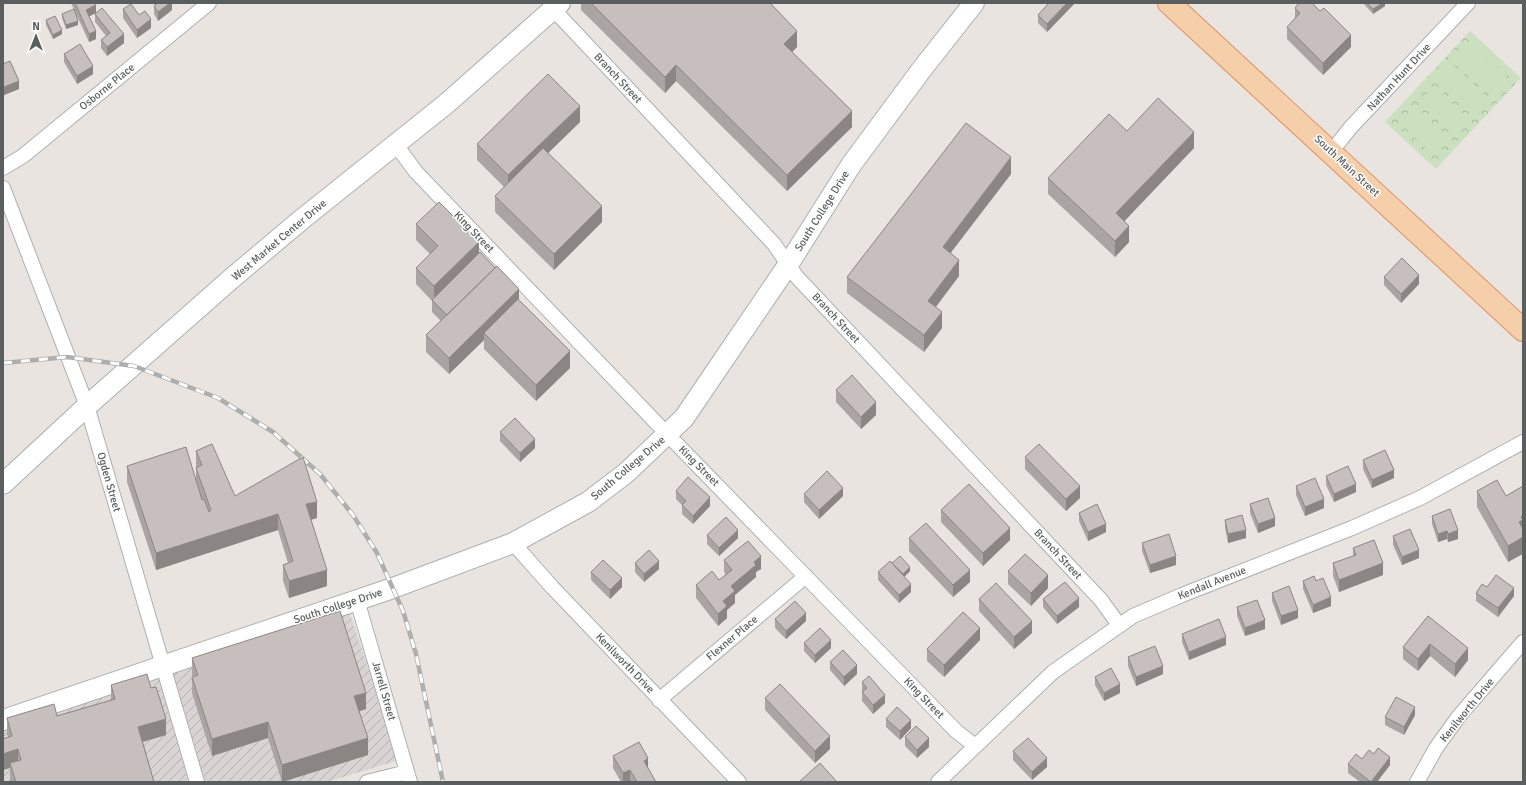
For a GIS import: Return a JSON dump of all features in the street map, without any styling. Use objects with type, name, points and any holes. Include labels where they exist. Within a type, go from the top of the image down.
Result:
[{"type":"main road","name":"South College Drive","points":[[3,720],[393,588],[513,542],[588,502],[626,473],[668,435],[684,418],[788,265],[851,165],[922,69],[974,3]]},
{"type":"main road","name":"South Main Street","points":[[1169,3],[1523,330]]},
{"type":"main road","name":"West Market Center Drive","points":[[3,484],[87,406],[237,274],[326,200],[396,146],[475,80],[557,6]]},
{"type":"street","name":"Osborne Place","points":[[3,168],[23,156],[209,3]]},
{"type":"street","name":"Nathan Hunt Drive","points":[[1332,152],[1351,127],[1468,3]]},
{"type":"street","name":"Branch Street","points":[[557,6],[774,244],[788,265],[1101,600],[1119,625]]},
{"type":"street","name":"King Street","points":[[396,146],[416,172],[668,435],[956,731],[974,745]]},
{"type":"street","name":"Ogden Street","points":[[3,188],[87,406],[197,782]]},
{"type":"street","name":"Kendall Avenue","points":[[938,782],[974,745],[1053,672],[1133,616],[1182,595],[1352,528],[1413,501],[1523,442]]},
{"type":"street","name":"Kenilworth Drive","points":[[513,542],[552,586],[739,782]]},
{"type":"street","name":"Flexner Place","points":[[660,700],[806,576]]},
{"type":"street","name":"Jarrell Street","points":[[357,600],[409,777]]},
{"type":"street","name":"Kenilworth Drive","points":[[1417,782],[1436,748],[1459,716],[1523,642]]},
{"type":"street","points":[[367,782],[409,777]]},
{"type":"shaded area","points":[[350,614],[399,760],[327,782],[3,782],[3,728],[136,686]]},
{"type":"green space","points":[[1470,31],[1521,78],[1436,169],[1385,122]]},
{"type":"green space","points":[[1473,44],[1507,76],[1492,92],[1458,60]]},
{"type":"green space","points":[[1453,65],[1487,97],[1472,113],[1438,80]]},
{"type":"green space","points":[[1434,86],[1467,118],[1452,134],[1419,101]]},
{"type":"green space","points":[[1414,106],[1447,139],[1432,154],[1399,122]]},
{"type":"building","points":[[75,3],[95,3],[96,5],[86,10],[96,31],[89,34]]},
{"type":"building","points":[[158,3],[170,3],[158,12],[154,6]]},
{"type":"building","points":[[591,3],[770,3],[797,31],[784,44],[852,111],[787,175],[676,65],[665,77]]},
{"type":"building","points":[[1049,3],[1067,3],[1047,24],[1038,15]]},
{"type":"building","points":[[1299,3],[1312,3],[1320,11],[1324,8],[1351,35],[1323,63],[1287,27],[1300,13],[1295,8]]},
{"type":"building","points":[[1367,3],[1383,3],[1373,9]]},
{"type":"building","points":[[131,4],[139,15],[145,11],[151,19],[137,30],[123,9]]},
{"type":"building","points":[[102,8],[124,34],[107,47],[101,40],[110,33],[95,14]]},
{"type":"building","points":[[74,9],[78,21],[66,25],[62,14]]},
{"type":"building","points":[[55,16],[62,30],[53,35],[46,20]]},
{"type":"building","points":[[80,44],[93,66],[77,76],[64,54]]},
{"type":"building","points":[[10,61],[19,81],[4,87],[3,64]]},
{"type":"building","points":[[548,74],[580,106],[508,175],[477,144]]},
{"type":"building","points":[[1158,98],[1194,132],[1116,213],[1129,226],[1115,241],[1048,178],[1109,114],[1127,131]]},
{"type":"building","points":[[966,123],[1011,157],[943,247],[959,260],[928,301],[942,312],[924,335],[847,277]]},
{"type":"building","points":[[543,148],[602,206],[554,254],[495,196]]},
{"type":"building","points":[[439,202],[479,242],[434,286],[416,268],[438,246],[416,224]]},
{"type":"building","points":[[480,252],[495,268],[447,315],[432,300]]},
{"type":"building","points":[[1402,258],[1419,275],[1401,294],[1384,277]]},
{"type":"building","points":[[497,266],[519,289],[449,358],[426,335]]},
{"type":"building","points":[[518,299],[570,351],[536,385],[484,333]]},
{"type":"building","points":[[852,375],[876,402],[861,417],[836,390]]},
{"type":"building","points":[[515,418],[535,439],[520,453],[500,432]]},
{"type":"building","points":[[212,444],[235,496],[303,457],[317,502],[306,504],[327,570],[289,581],[283,565],[293,561],[278,514],[156,553],[127,466],[186,447],[202,500],[204,499],[209,512],[211,510],[196,468],[202,465],[196,451]]},
{"type":"building","points":[[1039,444],[1080,486],[1066,499],[1025,457]]},
{"type":"building","points":[[1385,450],[1394,470],[1372,480],[1363,460]]},
{"type":"building","points":[[1348,466],[1356,484],[1334,494],[1326,476]]},
{"type":"building","points":[[827,471],[843,488],[819,510],[804,494]]},
{"type":"building","points":[[688,477],[710,497],[693,516],[682,505],[686,501],[676,491]]},
{"type":"building","points":[[1315,478],[1324,499],[1305,507],[1296,486]]},
{"type":"building","points":[[1497,480],[1506,496],[1523,486],[1523,516],[1521,517],[1523,520],[1519,522],[1523,529],[1523,537],[1508,546],[1477,491]]},
{"type":"building","points":[[969,484],[1010,528],[983,553],[941,510]]},
{"type":"building","points":[[1268,498],[1275,518],[1258,524],[1250,504]]},
{"type":"building","points":[[1097,504],[1106,524],[1088,532],[1079,513]]},
{"type":"building","points":[[1450,509],[1458,530],[1448,534],[1447,531],[1438,534],[1432,516]]},
{"type":"building","points":[[1242,515],[1246,530],[1228,534],[1225,520]]},
{"type":"building","points":[[726,517],[738,530],[719,548],[707,535]]},
{"type":"building","points":[[926,523],[970,570],[953,585],[909,538]]},
{"type":"building","points":[[1410,529],[1419,550],[1402,557],[1393,536]]},
{"type":"building","points":[[1169,534],[1176,556],[1150,565],[1142,543]]},
{"type":"building","points":[[1374,540],[1383,563],[1339,580],[1333,563],[1356,555],[1353,548]]},
{"type":"building","points":[[748,541],[761,556],[754,562],[756,565],[731,586],[735,591],[723,601],[727,606],[718,614],[696,585],[712,571],[719,580],[732,570],[724,560]]},
{"type":"building","points":[[649,550],[659,561],[644,574],[635,563]]},
{"type":"building","points":[[1025,554],[1048,575],[1031,593],[1008,571]]},
{"type":"building","points":[[900,556],[910,567],[903,574],[892,563]]},
{"type":"building","points":[[603,560],[622,578],[610,590],[591,572]]},
{"type":"building","points":[[890,561],[911,584],[899,595],[878,572]]},
{"type":"building","points":[[1496,575],[1514,588],[1498,608],[1476,593],[1482,584],[1487,587]]},
{"type":"building","points":[[1314,576],[1316,581],[1323,578],[1331,597],[1313,605],[1303,581]]},
{"type":"building","points":[[1065,582],[1079,598],[1057,616],[1043,599]]},
{"type":"building","points":[[996,583],[1032,621],[1014,637],[979,599]]},
{"type":"building","points":[[1289,586],[1298,610],[1281,616],[1272,593]]},
{"type":"building","points":[[1257,600],[1265,620],[1245,628],[1237,607]]},
{"type":"building","points":[[795,601],[806,613],[786,631],[775,619]]},
{"type":"building","points":[[340,611],[366,693],[354,696],[368,738],[282,765],[268,722],[212,739],[192,677],[198,675],[192,658]]},
{"type":"building","points":[[963,612],[980,628],[944,665],[927,649]]},
{"type":"building","points":[[1428,616],[1468,648],[1455,664],[1430,644],[1418,659],[1403,647]]},
{"type":"building","points":[[1219,619],[1226,637],[1189,652],[1182,634]]},
{"type":"building","points":[[820,628],[831,640],[815,655],[804,643]]},
{"type":"building","points":[[1155,646],[1163,666],[1136,677],[1128,657]]},
{"type":"building","points":[[843,650],[857,665],[844,677],[830,662]]},
{"type":"building","points":[[1111,668],[1120,684],[1104,693],[1095,677]]},
{"type":"building","points":[[147,674],[151,688],[156,687],[166,719],[138,727],[154,782],[16,782],[10,763],[21,760],[18,749],[3,754],[3,739],[12,736],[7,718],[54,704],[57,716],[115,699],[111,685]]},
{"type":"building","points":[[869,676],[885,695],[873,705],[862,692],[867,688],[862,682]]},
{"type":"building","points":[[780,684],[830,736],[815,751],[765,698]]},
{"type":"building","points":[[1396,697],[1415,707],[1404,727],[1385,717]]},
{"type":"building","points":[[897,707],[911,720],[900,731],[886,719]]},
{"type":"building","points":[[916,726],[929,738],[917,750],[905,737]]},
{"type":"building","points":[[1028,738],[1047,758],[1032,772],[1013,751]]},
{"type":"building","points":[[639,742],[648,758],[644,761],[656,782],[637,782],[630,770],[623,773],[613,756]]},
{"type":"building","points":[[1378,748],[1390,757],[1371,782],[1348,764],[1356,754],[1362,759],[1369,750],[1374,754]]},
{"type":"building","points":[[820,763],[837,782],[799,782]]},
{"type":"railway","points":[[3,363],[67,357],[134,366],[218,398],[273,432],[320,474],[353,515],[377,553],[403,611],[416,654],[443,782]]}]
